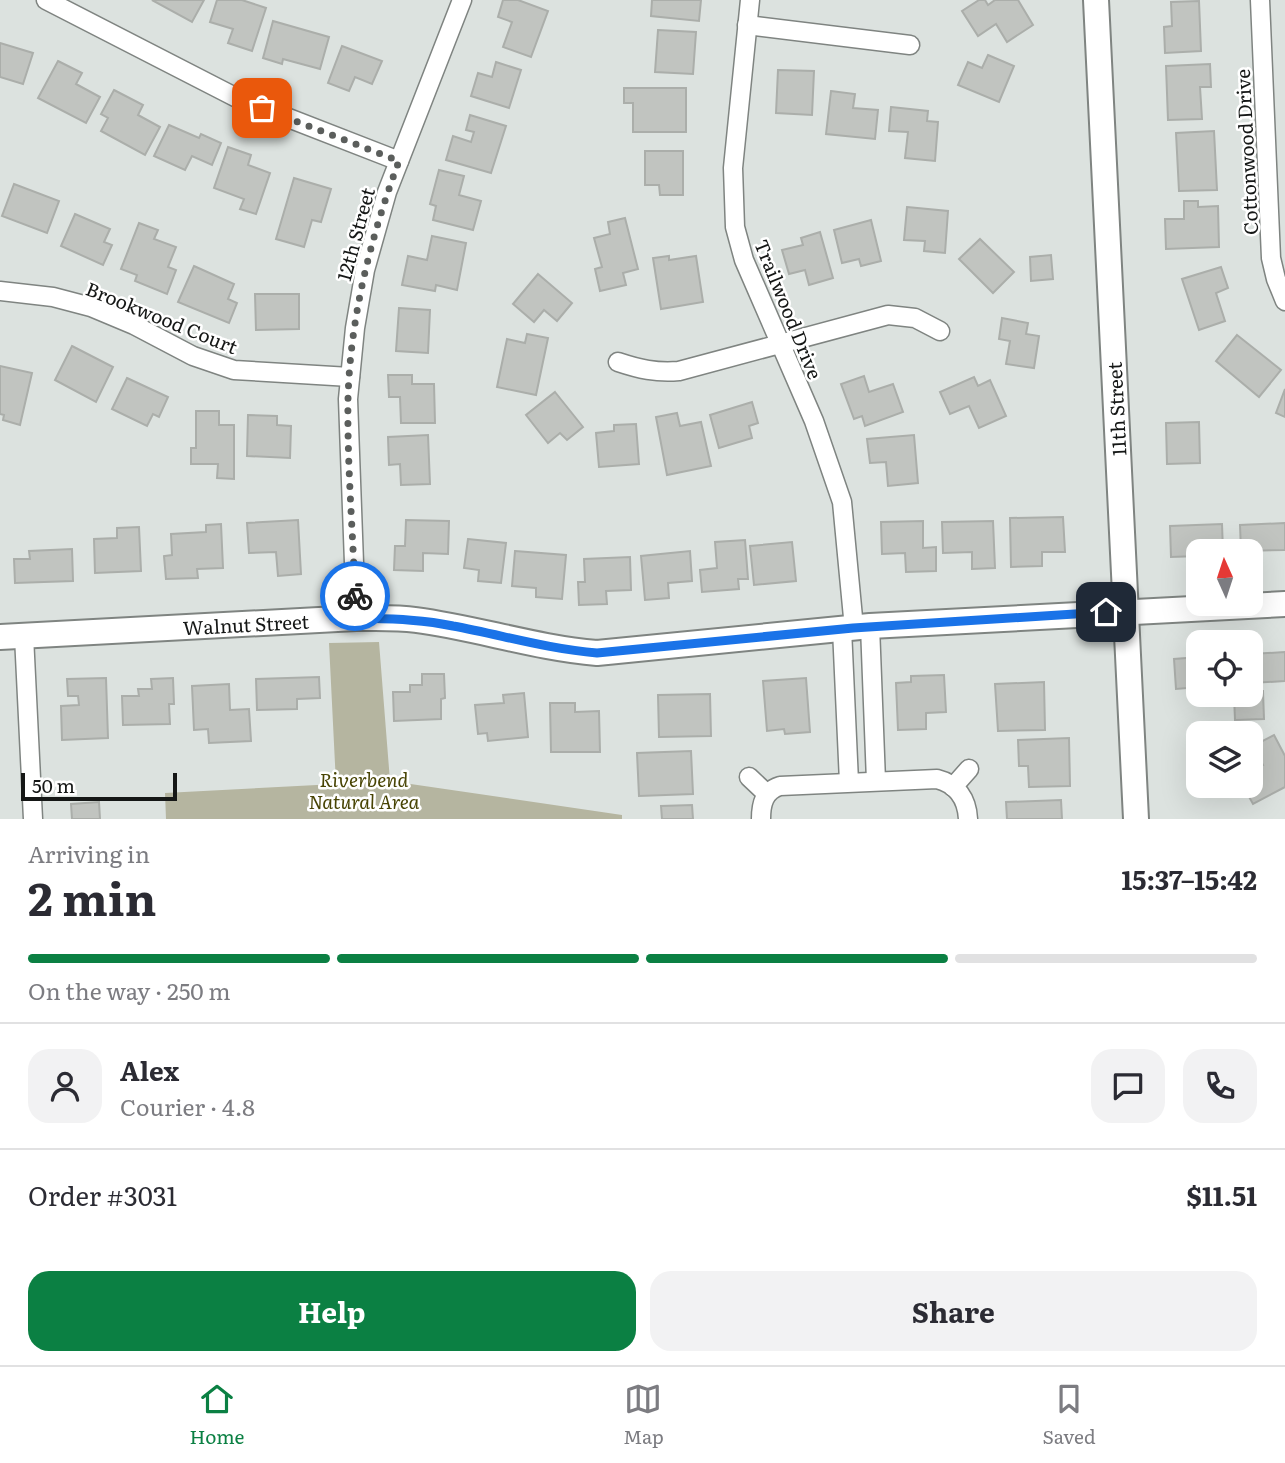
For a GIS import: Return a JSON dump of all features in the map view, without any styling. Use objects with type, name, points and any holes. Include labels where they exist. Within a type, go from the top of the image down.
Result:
[{"type":"street","points":[[46,0],[237,98],[399,161]]},
{"type":"street","name":"12th Street","points":[[356,618],[348,399],[355,328],[365,270],[387,192],[462,0]]},
{"type":"street","name":"Trailwood Drive","points":[[750,0],[733,168],[735,227],[744,260],[814,421],[842,502],[855,628]]},
{"type":"street","name":"11th Street","points":[[1096,0],[1136,819]]},
{"type":"street","name":"Cottonwood Drive","points":[[1260,0],[1271,258],[1285,301]]},
{"type":"street","points":[[747,25],[910,46]]},
{"type":"street","name":"Brookwood Court","points":[[0,290],[53,297],[91,307],[134,325],[192,356],[234,370],[350,377]]},
{"type":"street","points":[[618,362],[659,373],[679,370],[888,315],[915,318],[940,331]]},
{"type":"street","name":"Walnut Street","points":[[12,636],[356,618],[412,619],[452,625],[557,649],[597,653],[855,628],[1285,604]]},
{"type":"street","points":[[855,628],[876,781]]},
{"type":"street","points":[[849,782],[855,628]]},
{"type":"street","points":[[12,636],[33,819]]},
{"type":"street","points":[[953,787],[970,769]]},
{"type":"street","points":[[749,777],[767,794]]},
{"type":"street","points":[[761,819],[761,805],[767,794],[780,786],[937,779],[953,787],[967,803],[968,819]]},
{"type":"green space","name":"Riverbend Natural Area","points":[[379,642],[390,781],[622,815],[622,819],[166,819],[165,793],[336,784],[329,643]]},
{"type":"building","points":[[152,0],[204,0],[192,22]]},
{"type":"building","points":[[217,0],[242,0],[266,8],[252,51],[228,43],[233,29],[210,22]]},
{"type":"building","points":[[503,0],[518,0],[548,11],[531,57],[503,47],[512,22],[498,17]]},
{"type":"building","points":[[652,0],[701,0],[699,21],[651,16]]},
{"type":"building","points":[[979,0],[985,0],[988,5],[995,0],[1018,0],[1033,25],[1007,42],[996,24],[978,36],[962,11]]},
{"type":"building","points":[[1199,1],[1201,51],[1165,53],[1164,27],[1172,26],[1171,2]]},
{"type":"building","points":[[273,21],[329,37],[320,69],[283,59],[282,64],[263,58]]},
{"type":"building","points":[[658,30],[696,32],[693,74],[655,72]]},
{"type":"building","points":[[0,43],[33,53],[23,84],[0,77]]},
{"type":"building","points":[[342,46],[382,61],[372,84],[355,77],[349,91],[328,83]]},
{"type":"building","points":[[988,55],[1014,66],[999,102],[958,85],[968,62],[982,68]]},
{"type":"building","points":[[58,61],[82,73],[76,84],[100,97],[86,123],[38,98]]},
{"type":"building","points":[[496,62],[521,70],[509,108],[471,96],[478,73],[492,77]]},
{"type":"building","points":[[1210,64],[1211,87],[1200,87],[1202,119],[1168,120],[1166,66]]},
{"type":"building","points":[[778,70],[814,71],[812,115],[776,113]]},
{"type":"building","points":[[624,88],[686,88],[686,132],[633,132],[633,103],[624,103]]},
{"type":"building","points":[[114,90],[143,105],[138,115],[160,127],[145,155],[101,131],[108,118],[101,114]]},
{"type":"building","points":[[831,91],[855,94],[853,108],[878,110],[875,139],[826,134]]},
{"type":"building","points":[[891,107],[928,111],[927,121],[938,122],[935,161],[905,158],[908,132],[889,131]]},
{"type":"building","points":[[470,115],[506,126],[491,173],[446,160],[453,136],[471,142],[474,132],[466,130]]},
{"type":"building","points":[[169,125],[199,138],[201,134],[221,143],[212,165],[192,156],[185,170],[154,156]]},
{"type":"building","points":[[1214,131],[1217,190],[1179,191],[1176,133]]},
{"type":"building","points":[[228,147],[251,155],[248,165],[270,173],[256,214],[240,209],[244,199],[214,188]]},
{"type":"building","points":[[645,151],[683,151],[683,195],[660,195],[659,185],[645,185]]},
{"type":"building","points":[[439,170],[464,176],[459,195],[481,201],[473,230],[433,220],[436,206],[430,204]]},
{"type":"building","points":[[294,178],[331,189],[321,222],[312,220],[304,247],[276,239]]},
{"type":"building","points":[[14,184],[59,201],[47,233],[2,216]]},
{"type":"building","points":[[1184,201],[1198,201],[1198,207],[1218,206],[1219,247],[1166,249],[1165,219],[1184,219]]},
{"type":"building","points":[[907,207],[948,211],[945,253],[924,251],[925,241],[904,240]]},
{"type":"building","points":[[75,214],[110,229],[104,242],[112,245],[103,265],[61,246]]},
{"type":"building","points":[[625,218],[638,269],[623,273],[626,285],[600,291],[595,269],[602,267],[594,238],[610,234],[608,222]]},
{"type":"building","points":[[871,220],[881,261],[861,266],[859,259],[842,263],[834,230]]},
{"type":"building","points":[[139,223],[158,230],[154,239],[176,247],[168,267],[176,270],[167,294],[135,281],[137,275],[121,269]]},
{"type":"building","points":[[820,232],[833,278],[809,285],[805,270],[789,274],[782,250],[803,245],[801,238]]},
{"type":"building","points":[[432,236],[466,243],[457,290],[436,285],[435,291],[402,285],[408,256],[427,260]]},
{"type":"building","points":[[980,239],[1014,272],[993,293],[959,259]]},
{"type":"building","points":[[1051,255],[1053,279],[1031,281],[1030,257]]},
{"type":"building","points":[[669,256],[669,260],[696,256],[703,302],[661,309],[653,258]]},
{"type":"building","points":[[194,266],[234,284],[228,299],[237,303],[229,323],[178,302]]},
{"type":"building","points":[[1221,267],[1228,288],[1216,293],[1225,321],[1199,330],[1182,279]]},
{"type":"building","points":[[538,274],[572,303],[557,321],[544,310],[534,322],[513,304]]},
{"type":"building","points":[[255,294],[299,294],[299,329],[256,330]]},
{"type":"building","points":[[399,308],[430,310],[428,353],[396,351]]},
{"type":"building","points":[[1002,318],[1028,323],[1026,334],[1039,336],[1034,368],[1006,364],[1010,341],[999,339]]},
{"type":"building","points":[[527,334],[548,338],[536,395],[497,387],[507,339],[525,343]]},
{"type":"building","points":[[1237,335],[1281,370],[1259,397],[1216,361]]},
{"type":"building","points":[[72,346],[113,367],[96,402],[55,380]]},
{"type":"building","points":[[0,366],[32,373],[20,425],[3,420],[4,415],[0,414]]},
{"type":"building","points":[[388,375],[412,375],[412,384],[434,384],[435,423],[401,423],[400,397],[389,397]]},
{"type":"building","points":[[864,376],[869,392],[893,384],[903,412],[865,426],[862,416],[854,419],[841,384]]},
{"type":"building","points":[[974,377],[978,386],[990,380],[1006,416],[979,428],[969,406],[950,414],[940,392]]},
{"type":"building","points":[[127,378],[168,397],[159,417],[153,414],[147,426],[112,409]]},
{"type":"building","points":[[1285,389],[1285,417],[1276,413]]},
{"type":"building","points":[[555,392],[583,427],[567,440],[560,433],[548,443],[526,415]]},
{"type":"building","points":[[752,402],[758,423],[749,426],[752,438],[719,448],[710,415]]},
{"type":"building","points":[[196,411],[219,411],[219,425],[234,425],[234,479],[217,478],[218,464],[191,464],[191,448],[196,448]]},
{"type":"building","points":[[677,413],[680,426],[701,422],[711,466],[667,475],[656,417]]},
{"type":"building","points":[[248,415],[277,416],[277,425],[291,426],[290,458],[247,456]]},
{"type":"building","points":[[1199,422],[1200,463],[1167,464],[1166,423]]},
{"type":"building","points":[[636,424],[639,464],[599,467],[596,433],[614,431],[614,425]]},
{"type":"building","points":[[428,435],[430,484],[401,485],[400,464],[389,465],[388,437]]},
{"type":"building","points":[[914,435],[918,483],[888,486],[886,462],[870,463],[867,439]]},
{"type":"building","points":[[1063,517],[1065,552],[1042,552],[1042,566],[1011,567],[1010,518]]},
{"type":"building","points":[[298,520],[301,574],[278,576],[276,552],[249,553],[247,523]]},
{"type":"building","points":[[406,520],[449,521],[448,554],[423,553],[423,571],[394,570],[395,546],[405,546]]},
{"type":"building","points":[[923,521],[923,548],[936,547],[936,571],[906,572],[905,553],[882,554],[881,522]]},
{"type":"building","points":[[993,521],[995,568],[972,569],[972,552],[943,553],[942,522]]},
{"type":"building","points":[[1285,523],[1285,550],[1264,550],[1264,539],[1241,539],[1240,525]]},
{"type":"building","points":[[221,524],[223,568],[197,569],[198,578],[166,579],[164,556],[172,555],[171,534],[206,532],[206,525]]},
{"type":"building","points":[[1222,524],[1223,539],[1186,539],[1186,556],[1171,557],[1170,526]]},
{"type":"building","points":[[139,527],[141,571],[95,573],[94,539],[117,538],[117,528]]},
{"type":"building","points":[[468,539],[506,543],[501,583],[478,581],[479,570],[464,568]]},
{"type":"building","points":[[745,540],[748,579],[738,579],[739,589],[702,592],[700,570],[717,568],[715,542]]},
{"type":"building","points":[[792,542],[796,581],[754,585],[750,546]]},
{"type":"building","points":[[72,549],[73,581],[15,583],[14,559],[30,559],[29,551]]},
{"type":"building","points":[[515,551],[566,555],[562,599],[536,597],[536,588],[512,586]]},
{"type":"building","points":[[690,551],[692,581],[668,583],[669,598],[645,600],[641,556]]},
{"type":"building","points":[[630,557],[631,590],[606,591],[607,604],[579,605],[578,582],[585,582],[584,559]]},
{"type":"building","points":[[1285,652],[1285,681],[1263,682],[1263,653]]},
{"type":"building","points":[[1186,658],[1186,688],[1176,689],[1174,659]]},
{"type":"building","points":[[422,674],[444,674],[445,698],[441,699],[441,719],[394,721],[393,692],[410,692],[410,685],[422,685]]},
{"type":"building","points":[[944,675],[946,712],[926,713],[926,729],[898,730],[896,683],[911,682],[911,676]]},
{"type":"building","points":[[319,677],[320,698],[297,699],[297,709],[257,710],[256,679]]},
{"type":"building","points":[[106,678],[108,738],[62,740],[61,706],[79,705],[78,696],[68,696],[67,679]]},
{"type":"building","points":[[173,678],[174,704],[169,704],[170,724],[123,725],[122,696],[139,696],[138,689],[152,689],[151,679]]},
{"type":"building","points":[[806,678],[810,732],[785,734],[784,729],[767,731],[763,681]]},
{"type":"building","points":[[1044,682],[1045,730],[998,731],[995,684]]},
{"type":"building","points":[[229,684],[230,710],[249,709],[251,741],[209,743],[208,729],[194,730],[192,686]]},
{"type":"building","points":[[1263,691],[1264,719],[1235,720],[1234,707],[1263,707]]},
{"type":"building","points":[[524,693],[528,737],[488,741],[487,733],[478,734],[475,705],[504,703],[503,695]]},
{"type":"building","points":[[710,694],[711,736],[659,737],[658,695]]},
{"type":"building","points":[[550,703],[575,703],[575,712],[599,711],[600,752],[551,752]]},
{"type":"building","points":[[1274,735],[1285,756],[1285,787],[1253,804],[1250,798],[1263,798],[1263,741]]},
{"type":"building","points":[[1069,738],[1070,786],[1029,787],[1028,766],[1019,766],[1018,740]]},
{"type":"building","points":[[691,751],[693,794],[639,796],[637,753]]},
{"type":"building","points":[[1061,800],[1062,819],[1007,819],[1006,802]]},
{"type":"building","points":[[99,802],[100,819],[72,819],[71,804]]},
{"type":"building","points":[[692,805],[693,819],[662,819],[661,806]]},
{"type":"way so far","points":[[262,108],[399,161],[387,192],[365,270],[355,328],[348,399],[355,596]]},
{"type":"route","points":[[355,596],[356,618],[412,619],[452,625],[557,649],[597,653],[853,628],[1106,612]]}]
